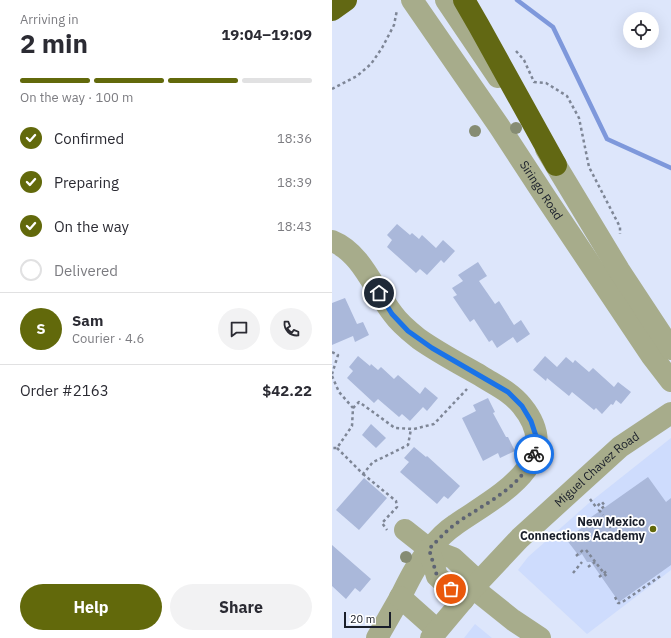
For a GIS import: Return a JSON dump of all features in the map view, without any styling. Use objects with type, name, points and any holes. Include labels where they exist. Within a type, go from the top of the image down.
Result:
[{"type":"highway","points":[[332,10],[346,0]]},
{"type":"highway","points":[[464,0],[556,165]]},
{"type":"street","name":"Siringo Road","points":[[446,0],[537,134],[619,270],[671,349]]},
{"type":"street","name":"Siringo Road","points":[[406,3],[499,126],[651,355],[671,381]]},
{"type":"street","points":[[332,241],[339,244],[353,255],[392,314],[408,331],[432,348],[508,392],[522,406],[531,421],[536,436],[534,454],[527,469],[514,483],[500,495],[454,525],[429,549],[416,566],[377,638]]},
{"type":"street","name":"Miguel Chavez Road","points":[[434,634],[520,538],[620,446],[671,413]]},
{"type":"street","points":[[405,530],[429,549],[437,576],[472,590],[540,638]]},
{"type":"street","points":[[400,597],[434,634]]},
{"type":"path","points":[[332,89],[357,76],[371,64],[382,48],[406,3]]},
{"type":"path","points":[[514,49],[524,60],[534,82],[546,83],[567,96],[579,118],[589,167],[620,228],[620,235]]},
{"type":"path","points":[[332,352],[338,355],[332,375],[339,392],[353,408]]},
{"type":"path","points":[[337,448],[352,426],[353,408],[359,402],[395,428],[410,429],[434,424],[479,376]]},
{"type":"path","points":[[364,474],[373,462],[408,444],[410,429]]},
{"type":"path","points":[[332,448],[337,448],[364,474],[396,501],[397,507],[382,523]]},
{"type":"path","points":[[590,499],[596,507],[602,502],[605,506],[599,510],[603,515]]},
{"type":"path","points":[[551,533],[556,538]]},
{"type":"path","points":[[576,556],[585,550],[607,577]]},
{"type":"path","points":[[573,573],[582,562]]},
{"type":"path","points":[[588,567],[595,562]]},
{"type":"path","points":[[599,576],[608,570]]},
{"type":"path","points":[[615,597],[618,603],[621,602],[662,575]]},
{"type":"shaded area","points":[[671,438],[671,570],[587,634],[518,570],[528,557],[589,503]]},
{"type":"shaded area","points":[[475,624],[492,638],[464,638]]},
{"type":"building","points":[[397,224],[410,235],[412,233],[419,239],[422,235],[436,248],[443,240],[455,251],[444,263],[441,260],[427,275],[420,269],[416,273],[387,247],[392,240],[387,235]]},
{"type":"building","points":[[478,262],[487,276],[479,281],[495,304],[499,301],[514,325],[521,320],[530,334],[517,343],[513,337],[497,348],[492,340],[489,342],[474,319],[470,322],[453,297],[457,295],[452,288],[463,281],[458,275]]},
{"type":"building","points":[[345,298],[357,324],[363,322],[369,335],[355,342],[353,336],[332,345],[332,303]]},
{"type":"building","points":[[358,356],[370,366],[371,364],[378,370],[381,367],[394,379],[398,375],[420,394],[425,387],[438,398],[427,411],[423,407],[410,421],[402,414],[399,417],[378,399],[374,403],[347,378],[353,371],[349,367]]},
{"type":"building","points":[[545,356],[557,367],[566,357],[573,363],[575,360],[589,372],[593,368],[614,387],[618,382],[631,392],[621,404],[616,400],[613,405],[611,404],[602,414],[596,408],[594,410],[572,392],[569,396],[547,378],[546,381],[533,370]]},
{"type":"building","points":[[488,398],[495,412],[493,413],[515,451],[500,458],[498,453],[483,461],[462,418],[476,411],[473,405]]},
{"type":"building","points":[[371,424],[386,438],[376,448],[362,435]]},
{"type":"building","points":[[414,447],[426,457],[427,456],[460,486],[448,499],[444,496],[437,504],[400,472],[409,462],[404,458]]},
{"type":"building","points":[[648,477],[666,502],[671,498],[671,565],[619,602],[591,562],[587,562],[582,554],[579,556],[566,539],[593,520],[587,520]]},
{"type":"building","points":[[364,478],[387,498],[359,530],[336,510]]},
{"type":"building","points":[[332,545],[371,579],[360,592],[355,588],[346,599],[332,586]]},
{"type":"waterway","points":[[517,0],[553,27],[607,139],[671,168]]},
{"type":"way so far","points":[[451,589],[437,576],[429,549],[454,525],[500,495],[514,483],[527,469],[534,454]]},
{"type":"place","name":"New Mexico Connections Academy","points":[[653,529]]},
{"type":"route","points":[[379,293],[392,314],[408,331],[432,348],[508,392],[522,406],[531,421],[536,436],[534,454]]}]
